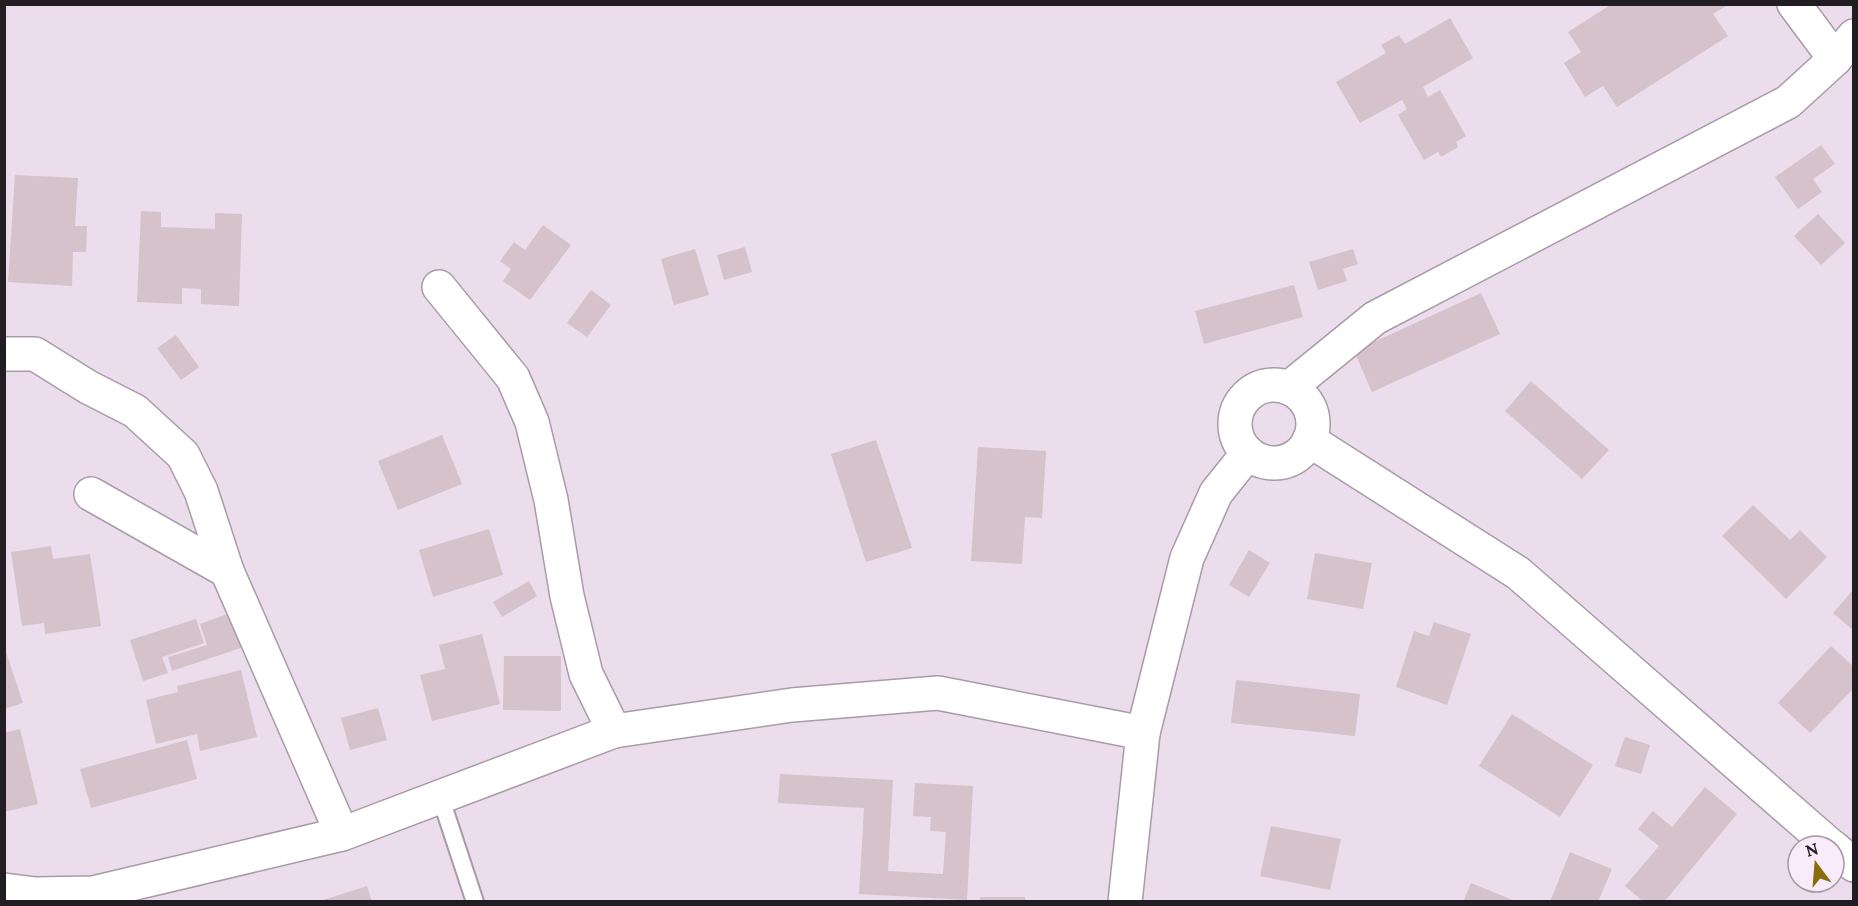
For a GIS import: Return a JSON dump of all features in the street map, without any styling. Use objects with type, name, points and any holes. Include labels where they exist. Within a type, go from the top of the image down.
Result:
[{"type":"street","points":[[1289,388],[1375,318],[1788,102],[1844,47],[1794,4]]},
{"type":"street","points":[[439,287],[513,378],[532,422],[550,500],[567,596],[586,674],[614,731]]},
{"type":"street","points":[[4,354],[35,354],[88,387],[135,411],[183,455],[201,491],[227,570],[342,834]]},
{"type":"street","points":[[1270,385],[1289,388],[1303,399],[1312,415],[1313,428],[1309,440],[1301,452],[1288,460],[1274,463],[1260,461],[1248,453],[1237,438],[1235,420],[1240,403],[1253,390],[1270,385]]},
{"type":"street","points":[[1309,440],[1518,573],[1818,834]]},
{"type":"street","points":[[1125,902],[1143,734],[1187,558],[1216,493],[1248,453]]},
{"type":"street","points":[[91,494],[227,570]]},
{"type":"street","points":[[4,890],[87,897],[342,834],[614,731],[792,705],[938,693],[1143,734]]},
{"type":"lane","points":[[440,796],[475,902]]},
{"type":"building","points":[[1612,4],[1725,4],[1726,6],[1713,14],[1728,36],[1617,107],[1603,86],[1585,97],[1564,63],[1581,52],[1568,32]]},
{"type":"building","points":[[1450,18],[1473,58],[1423,87],[1428,97],[1440,90],[1466,136],[1456,142],[1458,147],[1441,157],[1438,152],[1424,160],[1398,115],[1407,109],[1402,100],[1360,123],[1336,82],[1386,53],[1381,45],[1399,35],[1405,44]]},
{"type":"building","points":[[1821,145],[1835,164],[1813,179],[1822,192],[1798,209],[1775,177]]},
{"type":"building","points":[[15,175],[78,178],[75,226],[87,226],[86,252],[73,252],[72,286],[8,282]]},
{"type":"building","points":[[141,211],[161,212],[161,227],[215,229],[215,213],[242,214],[239,306],[201,304],[201,289],[182,288],[182,304],[137,302]]},
{"type":"building","points":[[1818,214],[1845,243],[1821,265],[1794,236]]},
{"type":"building","points":[[543,225],[571,245],[530,300],[503,281],[511,269],[500,261],[514,242],[525,250]]},
{"type":"building","points":[[745,247],[752,272],[724,280],[717,255]]},
{"type":"building","points":[[695,249],[709,295],[674,305],[661,259]]},
{"type":"building","points":[[1353,249],[1358,264],[1343,269],[1347,281],[1318,290],[1309,262]]},
{"type":"building","points":[[1294,285],[1303,317],[1204,344],[1195,311]]},
{"type":"building","points":[[591,290],[611,305],[587,337],[567,323]]},
{"type":"building","points":[[1481,293],[1500,334],[1372,392],[1354,351]]},
{"type":"building","points":[[176,335],[199,367],[181,380],[157,348]]},
{"type":"building","points":[[1531,381],[1609,450],[1582,479],[1505,411]]},
{"type":"building","points":[[442,435],[462,484],[398,510],[378,461]]},
{"type":"building","points":[[876,440],[912,548],[866,562],[831,454]]},
{"type":"building","points":[[978,447],[1046,451],[1042,518],[1025,517],[1022,564],[971,561]]},
{"type":"building","points":[[1753,505],[1790,540],[1800,530],[1827,557],[1786,599],[1722,536]]},
{"type":"building","points":[[489,529],[503,575],[433,597],[419,550]]},
{"type":"building","points":[[51,546],[53,559],[90,554],[101,626],[45,634],[44,623],[22,626],[11,552]]},
{"type":"building","points":[[1249,550],[1270,563],[1249,597],[1229,585]]},
{"type":"building","points":[[1315,553],[1372,563],[1363,609],[1307,599]]},
{"type":"building","points":[[529,581],[537,596],[502,617],[493,602]]},
{"type":"building","points":[[1854,589],[1854,631],[1833,613]]},
{"type":"building","points":[[230,613],[241,648],[172,671],[168,657],[207,645],[200,624]]},
{"type":"building","points":[[196,619],[204,643],[162,657],[168,673],[143,681],[130,640]]},
{"type":"building","points":[[1434,622],[1471,634],[1447,705],[1396,687],[1414,631],[1429,636]]},
{"type":"building","points":[[482,634],[500,704],[432,721],[420,675],[445,669],[439,645]]},
{"type":"building","points":[[4,646],[23,703],[4,709]]},
{"type":"building","points":[[1831,646],[1854,667],[1854,688],[1810,733],[1778,703]]},
{"type":"building","points":[[504,656],[561,656],[561,711],[503,710]]},
{"type":"building","points":[[241,670],[257,737],[200,751],[197,734],[156,744],[146,700],[178,692],[177,686]]},
{"type":"building","points":[[1236,680],[1360,694],[1355,736],[1231,723]]},
{"type":"building","points":[[378,708],[387,740],[350,750],[341,718]]},
{"type":"building","points":[[1512,714],[1593,765],[1560,817],[1479,766]]},
{"type":"building","points":[[20,729],[38,804],[4,812],[4,733]]},
{"type":"building","points":[[1625,737],[1650,745],[1641,774],[1615,766]]},
{"type":"building","points":[[187,740],[197,779],[91,808],[80,769]]},
{"type":"building","points":[[780,774],[893,780],[888,871],[943,874],[946,832],[930,831],[931,817],[913,816],[915,783],[973,786],[967,900],[859,894],[864,808],[778,803]]},
{"type":"building","points":[[1705,787],[1737,814],[1664,902],[1644,902],[1625,886],[1659,846],[1638,829],[1653,811],[1672,827]]},
{"type":"building","points":[[1271,826],[1341,839],[1330,890],[1260,876]]},
{"type":"building","points":[[1570,852],[1612,869],[1598,902],[1550,902]]},
{"type":"building","points":[[1471,883],[1515,901],[1515,902],[1463,902]]},
{"type":"building","points":[[367,886],[372,902],[320,902],[320,901]]},
{"type":"building","points":[[980,897],[1025,897],[1025,902],[980,902]]}]
